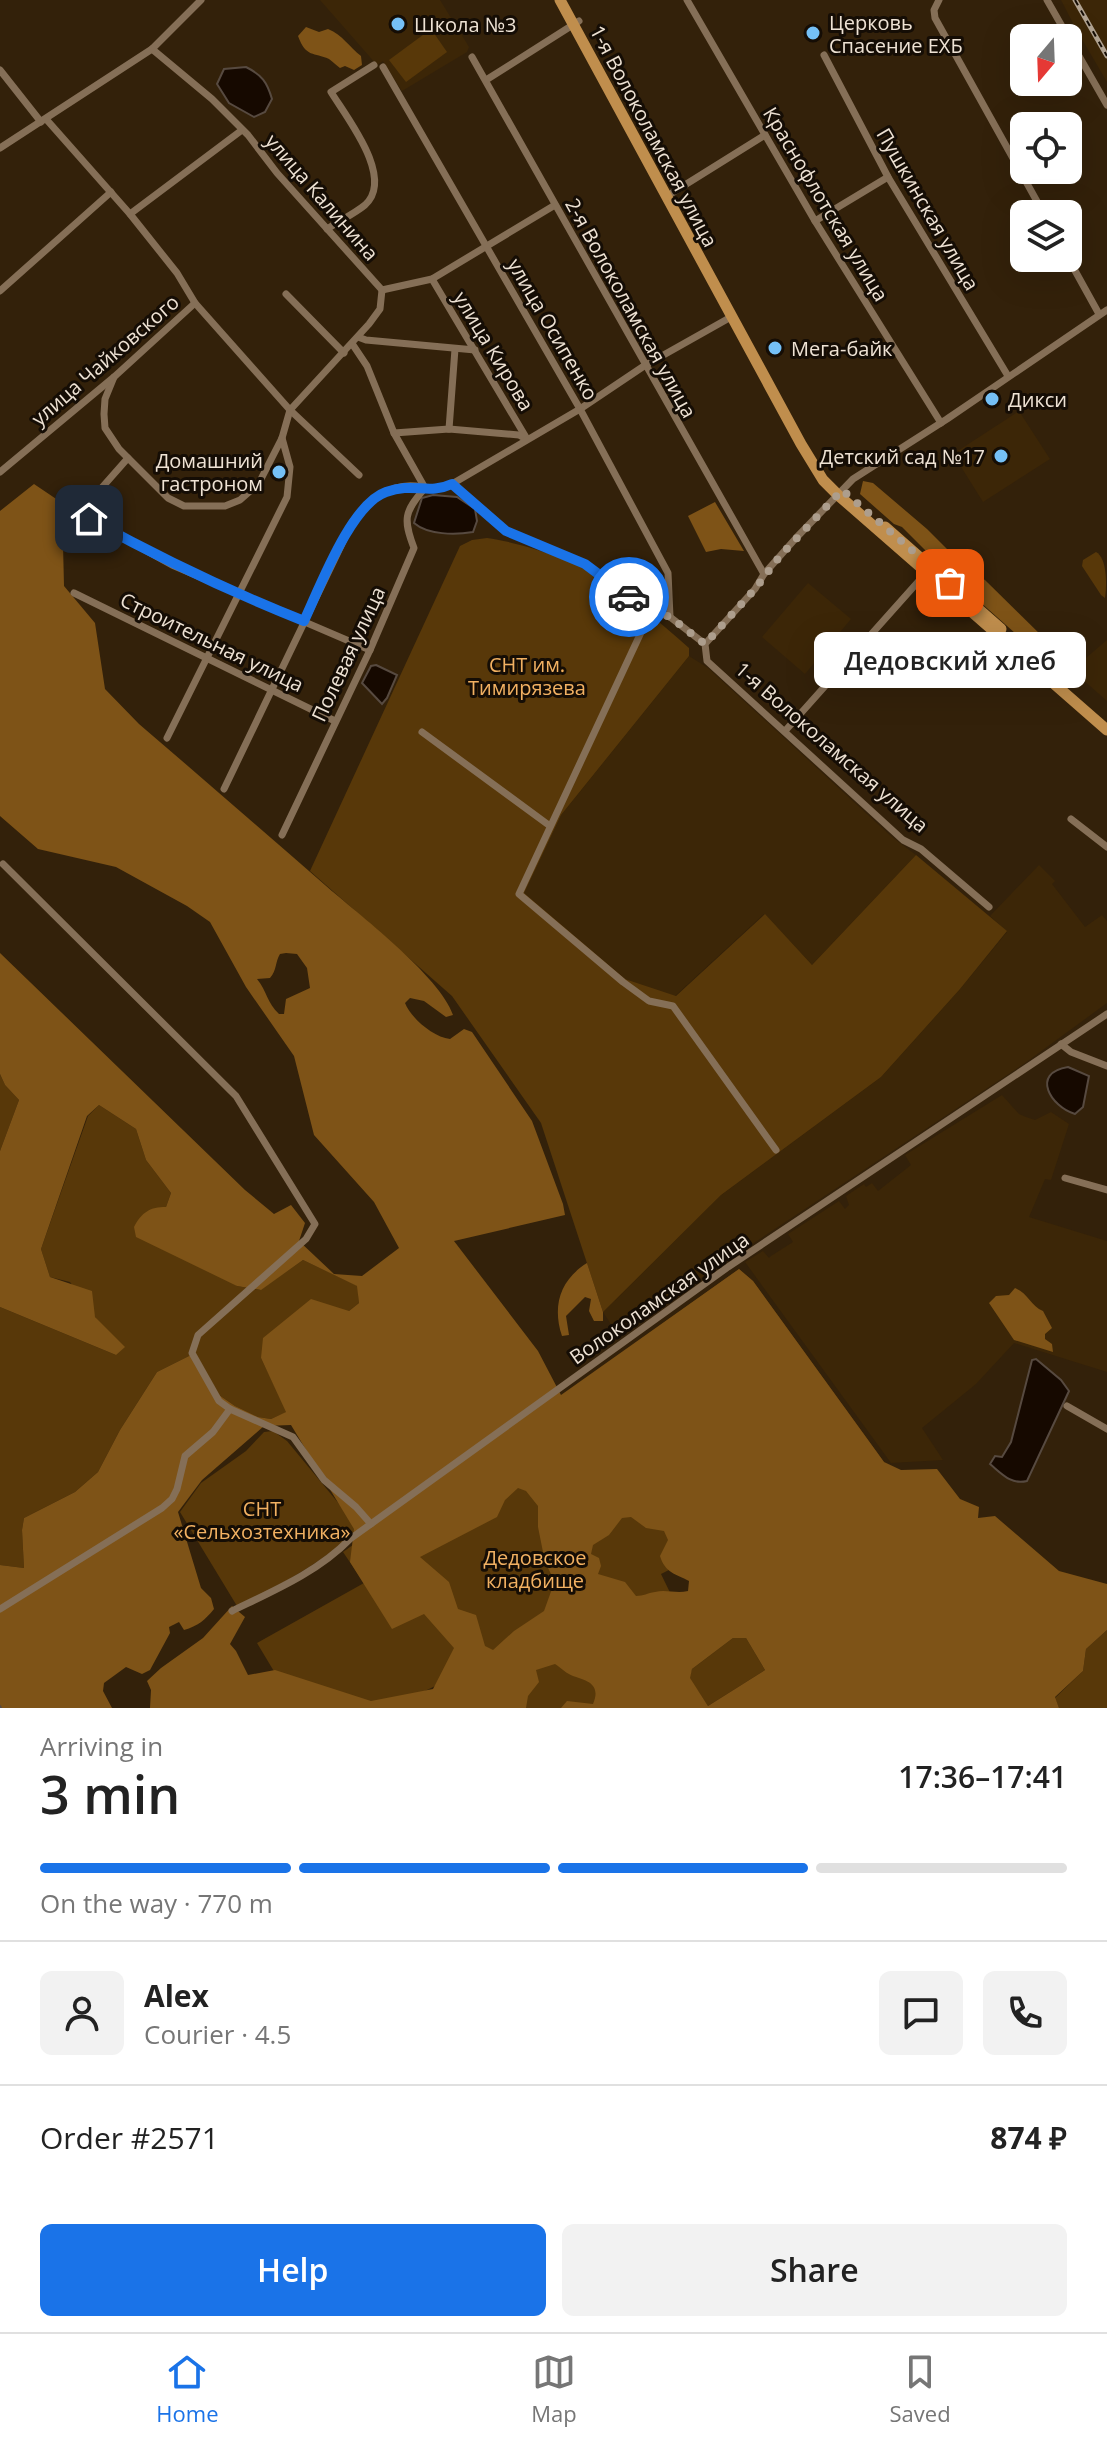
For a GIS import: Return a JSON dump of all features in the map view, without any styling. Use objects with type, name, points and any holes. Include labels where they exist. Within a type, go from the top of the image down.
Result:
[{"type":"main road","name":"1-я Волоколамская улица","points":[[560,0],[672,193],[806,440],[840,492],[925,574],[1107,730]]},
{"type":"main road","name":"1-я Волоколамская улица","points":[[568,0],[576,23],[731,317],[823,480],[1107,722]]},
{"type":"street","points":[[0,148],[152,49],[201,0]]},
{"type":"street","name":"Краснофлотская улица","points":[[687,0],[815,221],[941,423]]},
{"type":"street","points":[[939,0],[934,10],[935,18],[1036,200]]},
{"type":"street","points":[[1047,0],[1107,105]]},
{"type":"street","points":[[486,80],[576,23]]},
{"type":"street","name":"улица Калинина","points":[[152,49],[212,99],[242,130],[382,290]]},
{"type":"street","name":"Пушкинская улица","points":[[824,55],[888,177],[1008,376]]},
{"type":"street","name":"2-я Волоколамская улица","points":[[472,57],[764,574]]},
{"type":"street","points":[[327,229],[367,204],[375,190],[375,166],[331,92],[374,65]]},
{"type":"street","name":"улица Осипенко","points":[[383,67],[580,409],[668,573],[670,617]]},
{"type":"street","name":"улица Чайковского","points":[[0,70],[130,214],[177,273],[195,303],[290,410],[359,475]]},
{"type":"street","points":[[130,214],[242,130]]},
{"type":"street","points":[[672,193],[765,135]]},
{"type":"street","points":[[815,221],[888,177]]},
{"type":"street","points":[[0,291],[111,192]]},
{"type":"street","points":[[114,377],[105,399],[105,428],[128,458],[168,498],[184,506],[225,506],[240,500],[259,483],[282,438],[290,410],[353,345],[380,309],[382,290],[432,279],[555,205]]},
{"type":"street","points":[[452,484],[506,531],[585,564],[651,611],[670,617],[705,644],[755,589],[764,574],[853,479],[1103,312],[1077,272]]},
{"type":"street","name":"улица Кирова","points":[[432,279],[527,439]]},
{"type":"street","points":[[286,294],[344,353]]},
{"type":"street","name":"улица Чайковского","points":[[0,472],[114,377],[195,303]]},
{"type":"street","points":[[224,789],[353,521],[370,500],[385,492],[410,486],[438,490],[452,484],[580,409],[644,366],[731,317]]},
{"type":"street","points":[[358,337],[475,350]]},
{"type":"street","points":[[353,345],[367,366],[394,433],[425,488]]},
{"type":"street","points":[[449,429],[455,349]]},
{"type":"street","points":[[394,433],[449,429],[519,435],[527,439]]},
{"type":"street","points":[[167,738],[287,497],[290,467],[282,438]]},
{"type":"street","points":[[128,458],[83,509],[89,519],[172,565],[370,650]]},
{"type":"street","name":"Полевая улица","points":[[282,835],[370,650],[414,548],[405,526],[409,507],[425,488]]},
{"type":"street","points":[[785,731],[925,574]]},
{"type":"street","name":"Строительная улица","points":[[74,593],[335,721]]},
{"type":"street","points":[[651,611],[519,894],[649,1001],[673,1006],[776,1150]]},
{"type":"street","name":"1-я Волоколамская улица","points":[[705,644],[707,661],[903,840],[921,849],[989,907]]},
{"type":"street","points":[[422,732],[550,826]]},
{"type":"street","points":[[1071,819],[1107,847]]},
{"type":"street","points":[[3,864],[236,1096],[315,1224],[306,1239],[198,1335],[192,1353],[197,1367],[219,1401],[293,1437],[324,1480],[371,1524]]},
{"type":"street","name":"Волоколамская улица","points":[[232,1611],[336,1553],[350,1539],[715,1276],[1107,1014]]},
{"type":"street","points":[[1061,1044],[1071,1052],[1107,1066]]},
{"type":"street","points":[[1065,1178],[1107,1190]]},
{"type":"street","points":[[1067,1406],[1107,1429]]},
{"type":"street","points":[[0,1609],[162,1508],[177,1489],[185,1456],[213,1432],[230,1409]]},
{"type":"shaded area","name":"Школа №3","points":[[320,0],[440,0],[469,47],[467,52],[402,91],[383,61],[377,65]]},
{"type":"shaded area","points":[[1061,0],[1107,0],[1107,82],[1082,39],[1082,24],[1073,24]]},
{"type":"shaded area","points":[[306,27],[319,32],[328,29],[338,34],[361,56],[362,65],[354,70],[345,66],[340,68],[329,59],[307,51],[298,36]]},
{"type":"shaded area","points":[[246,67],[263,80],[272,99],[265,112],[254,117],[229,103],[217,84],[224,69]]},
{"type":"shaded area","name":"Детский сад №17","points":[[1019,411],[1050,459],[983,502],[953,454]]},
{"type":"shaded area","points":[[863,481],[873,483],[927,529],[964,566],[949,574],[902,527],[894,524],[860,494]]},
{"type":"shaded area","points":[[34,484],[77,513],[63,544],[64,586],[95,623],[105,689],[139,724],[416,965],[445,1000],[453,1015],[446,1017],[424,1001],[410,998],[405,1003],[412,1015],[430,1031],[450,1039],[464,1029],[472,1032],[532,1121],[565,1215],[454,1241],[538,1351],[561,1395],[739,1269],[753,1281],[884,1462],[901,1470],[937,1469],[960,1499],[979,1507],[978,1518],[995,1516],[1059,1571],[1107,1584],[1107,1630],[1086,1649],[1083,1671],[1055,1697],[1059,1708],[561,1708],[567,1701],[593,1704],[596,1692],[588,1682],[555,1664],[536,1670],[539,1682],[528,1696],[526,1708],[150,1708],[151,1690],[147,1681],[203,1638],[232,1606],[245,1617],[230,1644],[248,1675],[275,1670],[371,1701],[433,1689],[454,1648],[424,1614],[392,1629],[350,1562],[354,1529],[291,1425],[264,1426],[202,1480],[178,1512],[201,1588],[211,1598],[214,1609],[207,1616],[184,1630],[179,1622],[169,1627],[170,1633],[150,1670],[142,1674],[126,1667],[104,1683],[103,1691],[112,1708],[0,1708],[0,1565],[24,1568],[24,1518],[75,1492],[98,1472],[157,1372],[195,1353],[219,1395],[235,1406],[258,1417],[271,1419],[286,1412],[261,1358],[263,1338],[311,1299],[349,1311],[359,1303],[357,1286],[303,1260],[261,1290],[237,1286],[136,1237],[134,1227],[140,1218],[151,1209],[166,1207],[171,1193],[146,1160],[136,1129],[99,1105],[87,1116],[41,1249],[50,1277],[92,1291],[95,1317],[125,1347],[116,1355],[0,1307],[0,1151],[19,1100],[5,1085],[0,1074],[0,953],[245,1190],[274,1214],[291,1205],[305,1223],[299,1241],[334,1274],[362,1276],[399,1248],[374,1202],[314,1135],[294,1056],[246,987],[210,922],[116,867],[38,849],[0,816],[0,511]],"holes":[[[280,954],[297,954],[307,968],[310,988],[286,999],[284,1014],[275,1010],[257,979],[270,978]],[[518,1488],[526,1491],[538,1506],[538,1527],[553,1586],[544,1611],[493,1650],[485,1646],[476,1615],[458,1609],[449,1582],[420,1557],[497,1517],[505,1500]],[[631,1517],[646,1528],[664,1531],[668,1540],[660,1556],[662,1562],[672,1572],[689,1581],[688,1591],[659,1591],[636,1596],[625,1582],[598,1574],[601,1566],[599,1558],[591,1554],[593,1545],[609,1535],[622,1518]],[[733,1638],[746,1638],[765,1670],[708,1706],[690,1678],[692,1669]]]},
{"type":"shaded area","points":[[433,495],[457,497],[475,509],[477,521],[473,532],[442,533],[414,523],[422,498]]},
{"type":"shaded area","points":[[715,502],[744,551],[721,549],[706,552],[688,516]]},
{"type":"shaded area","points":[[974,574],[985,580],[1047,641],[1033,649],[961,585],[966,576]]},
{"type":"shaded area","points":[[808,583],[851,619],[805,674],[762,637]]},
{"type":"shaded area","points":[[1107,640],[1107,701],[1072,670]]},
{"type":"shaded area","points":[[689,656],[708,668],[892,837],[916,855],[812,965],[764,914],[675,996],[625,979],[523,893],[561,815]]},
{"type":"shaded area","points":[[376,665],[397,675],[382,704],[362,683],[371,666]]},
{"type":"shaded area","points":[[1039,865],[1055,881],[1052,884],[1085,927],[1102,915],[1107,921],[1107,1003],[1025,1063],[683,1290],[684,1293],[619,1337],[603,1312],[721,1195],[881,1077],[1007,932],[990,916]]},
{"type":"shaded area","points":[[1068,1067],[1089,1076],[1083,1107],[1075,1114],[1058,1105],[1048,1090],[1050,1076],[1056,1070]]},
{"type":"shaded area","points":[[1002,1095],[1019,1114],[1035,1120],[1051,1112],[1069,1124],[1051,1180],[1045,1179],[1029,1217],[1107,1241],[1107,1372],[1014,1343],[976,1384],[922,1428],[943,1460],[891,1463],[745,1262],[763,1251],[769,1258],[793,1242],[788,1234],[839,1201],[845,1209],[849,1205],[846,1196],[864,1184],[866,1187],[872,1183],[878,1191],[911,1165],[905,1155]]},
{"type":"shaded area","points":[[587,1263],[603,1321],[594,1321],[589,1311],[591,1299],[585,1297],[566,1316],[569,1335],[562,1336],[558,1314],[561,1295],[570,1277]]},
{"type":"shaded area","points":[[1015,1288],[1043,1311],[1052,1328],[1045,1334],[1045,1339],[1052,1344],[1053,1352],[1014,1340],[989,1303],[996,1296],[1009,1295]]},
{"type":"shaded area","points":[[1036,1359],[1069,1391],[1027,1481],[1016,1481],[1007,1478],[990,1464],[995,1456],[1002,1457],[1011,1442],[1032,1360]]},
{"type":"green space","points":[[431,29],[447,52],[406,82],[389,60]]},
{"type":"green space","name":"СНТ им. Тимирязева","points":[[487,538],[537,550],[584,568],[625,595],[689,648],[689,656],[561,815],[524,893],[625,979],[676,996],[765,914],[812,965],[916,855],[1007,931],[881,1077],[721,1195],[603,1312],[541,1123],[452,996],[310,871],[460,546]]},
{"type":"green space","points":[[1096,552],[1104,566],[1105,598],[1082,566],[1083,560]]},
{"type":"green space","points":[[0,1074],[5,1085],[19,1100],[0,1151]]},
{"type":"green space","points":[[99,1105],[136,1129],[146,1160],[171,1193],[166,1207],[237,1286],[260,1290],[303,1260],[358,1286],[359,1303],[261,1358],[287,1412],[271,1419],[258,1417],[219,1395],[195,1353],[157,1372],[98,1472],[75,1492],[24,1518],[24,1568],[0,1565],[0,1307],[116,1355],[95,1317],[70,1282],[50,1277],[41,1249],[88,1116]]},
{"type":"green space","name":"Дедовское кладбище","points":[[739,1269],[753,1281],[884,1462],[661,1574],[699,1652],[586,1708],[483,1708],[465,1671],[391,1708],[296,1708],[257,1643],[364,1583],[343,1552]]},
{"type":"green space","name":"СНТ «Сельхозтехника»","points":[[273,1431],[287,1441],[359,1528],[301,1572],[237,1606],[180,1512],[201,1483],[246,1451],[264,1432]]},
{"type":"green space","points":[[1107,1630],[1107,1708],[1059,1708],[1055,1698],[1083,1671],[1086,1649]]},
{"type":"green space","points":[[733,1638],[746,1638],[765,1670],[708,1706],[689,1678],[692,1669]]},
{"type":"railway","points":[[1075,0],[1107,56]]},
{"type":"way so far","points":[[629,597],[651,611],[670,617],[705,644],[780,556],[842,490],[950,583]]},
{"type":"place","name":"Школа №3","points":[[398,24]]},
{"type":"place","name":"Церковь Спасение ЕХБ","points":[[813,33]]},
{"type":"place","name":"Мега-байк","points":[[775,348]]},
{"type":"place","name":"Дикси","points":[[992,399]]},
{"type":"place","name":"Детский сад №17","points":[[1001,456]]},
{"type":"place","name":"Домашний гастроном","points":[[279,472]]},
{"type":"place","name":"Дедовский хлеб","points":[[950,583]]},
{"type":"route","points":[[89,519],[172,565],[304,621],[353,521],[370,500],[385,492],[410,486],[438,490],[452,484],[506,531],[585,564],[629,597]]}]
